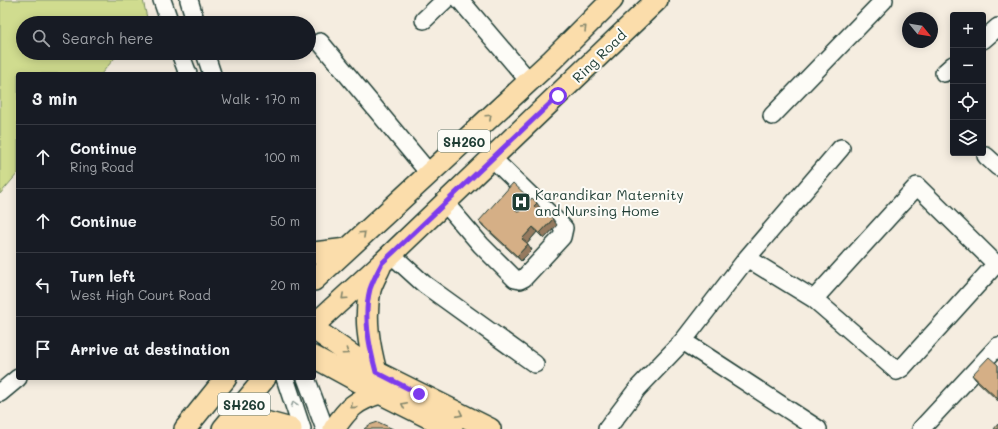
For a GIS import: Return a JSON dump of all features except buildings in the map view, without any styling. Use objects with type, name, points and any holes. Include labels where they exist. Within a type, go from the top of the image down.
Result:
[{"type":"main road","name":"SH260","points":[[316,278],[529,81],[612,0]]},
{"type":"main road","name":"Ring Road","points":[[316,323],[387,258],[657,0]]},
{"type":"main road","points":[[316,252],[347,248]]},
{"type":"main road","points":[[376,372],[370,349],[367,323],[370,289],[387,258]]},
{"type":"main road","points":[[316,330],[376,372],[490,429]]},
{"type":"main road","points":[[316,358],[380,393],[452,429]]},
{"type":"main road","name":"SH260","points":[[227,425],[262,380]]},
{"type":"main road","name":"SH260","points":[[185,429],[221,382]]},
{"type":"main road","points":[[334,429],[350,407],[362,398],[380,393]]},
{"type":"main road","points":[[227,425],[265,422],[291,429]]},
{"type":"street","points":[[162,0],[168,16]]},
{"type":"street","points":[[189,0],[194,16]]},
{"type":"street","points":[[424,20],[445,0]]},
{"type":"street","points":[[460,0],[529,81]]},
{"type":"street","points":[[772,116],[884,0]]},
{"type":"street","points":[[986,37],[998,27]]},
{"type":"street","points":[[320,42],[429,173]]},
{"type":"street","points":[[183,60],[187,72]]},
{"type":"street","points":[[208,60],[211,72]]},
{"type":"street","points":[[607,429],[638,388],[683,341],[747,258],[840,148]]},
{"type":"street","points":[[445,203],[481,245],[515,279],[520,280],[524,278],[562,237],[564,228],[492,158]]},
{"type":"street","points":[[747,258],[814,299],[897,371],[902,368],[997,265],[917,186],[814,299]]},
{"type":"street","points":[[387,258],[535,364]]},
{"type":"street","points":[[683,341],[818,429]]},
{"type":"street","points":[[921,429],[998,346]]},
{"type":"street","points":[[0,393],[16,380]]},
{"type":"street","points":[[286,380],[302,429]]},
{"type":"street","points":[[307,380],[325,429]]},
{"type":"green space","points":[[0,0],[143,0],[147,16],[16,16],[16,60],[113,60],[103,72],[16,72],[16,175],[0,194]]},
{"type":"place","name":"Karandikar Maternity and Nursing Home","points":[[521,202]]},
{"type":"route","points":[[419,394],[376,372],[370,349],[367,323],[370,289],[382,263],[558,96]]}]
